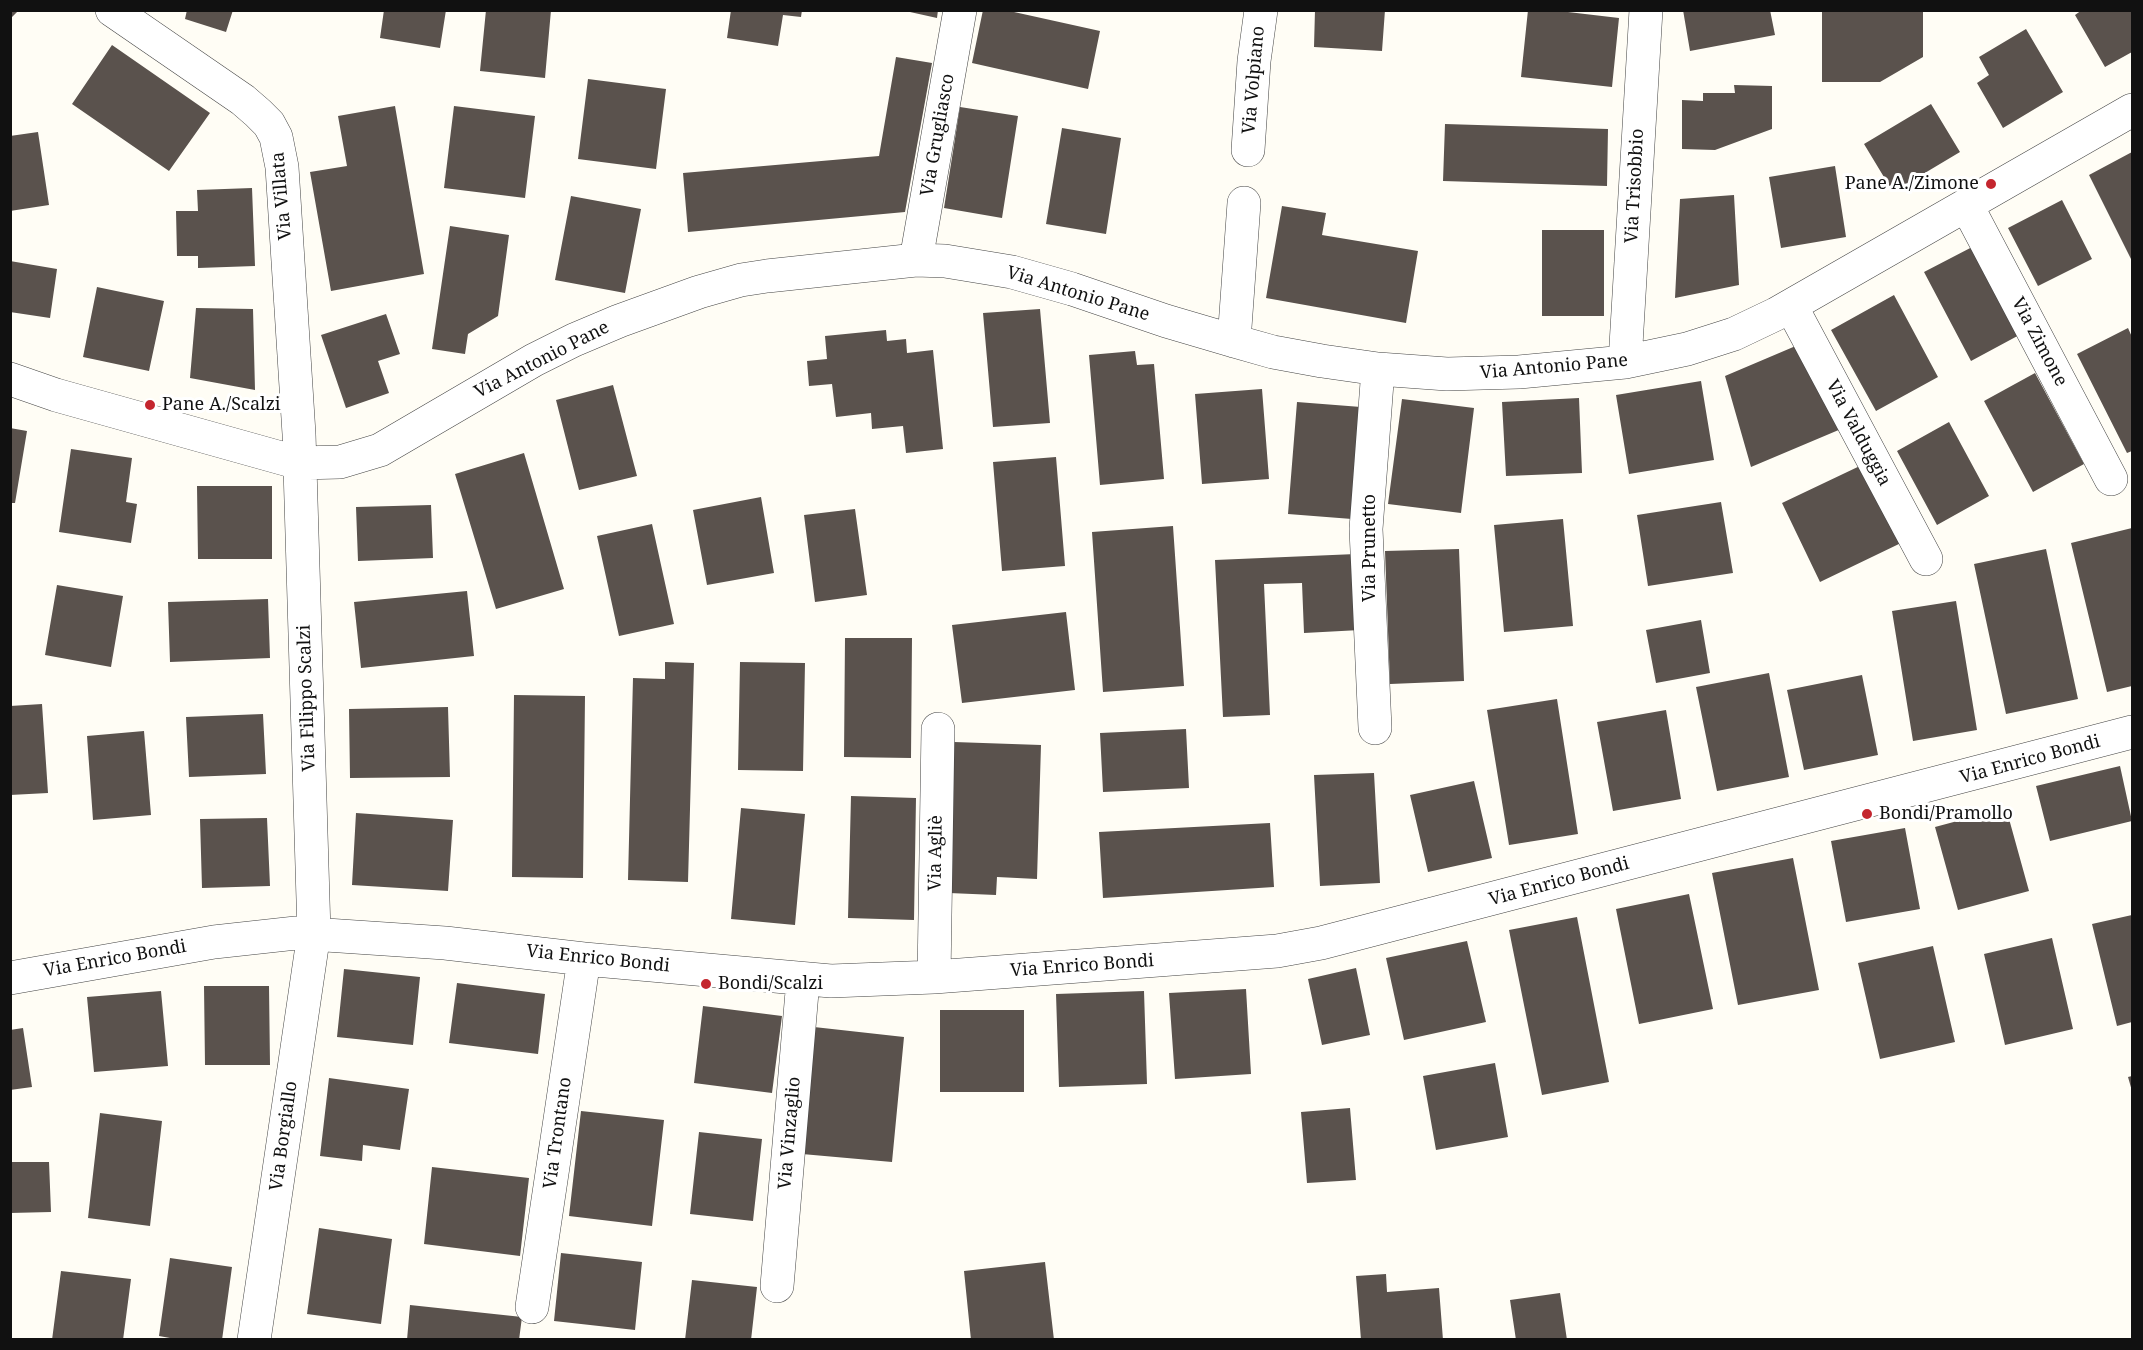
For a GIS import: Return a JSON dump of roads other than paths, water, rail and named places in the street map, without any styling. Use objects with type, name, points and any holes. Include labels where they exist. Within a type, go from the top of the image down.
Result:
[{"type":"street","name":"Via Villata","points":[[112,10],[243,100],[268,124],[276,137],[282,167],[299,463]]},
{"type":"street","name":"Via Grugliasco","points":[[916,260],[960,10]]},
{"type":"street","name":"Via Volpiano","points":[[1248,150],[1254,61],[1262,10]]},
{"type":"street","name":"Via Trisobbio","points":[[1625,362],[1646,10]]},
{"type":"street","name":"Via Antonio Pane","points":[[10,379],[56,395],[299,463],[340,462],[380,450],[534,360],[574,340],[699,292],[741,280],[767,276],[916,260],[976,266],[1044,280],[1234,341],[1299,357],[1378,369],[1447,374],[1486,374],[1625,362],[1679,351],[1754,325],[2133,110]]},
{"type":"street","points":[[1234,341],[1244,203]]},
{"type":"street","name":"Via Zimone","points":[[1966,206],[2111,479]]},
{"type":"street","name":"Via Valduggia","points":[[1791,306],[1926,559]]},
{"type":"street","name":"Via Prunetto","points":[[1374,728],[1366,529],[1378,369]]},
{"type":"street","name":"Via Filippo Scalzi","points":[[299,463],[314,933]]},
{"type":"street","name":"Via Agliè","points":[[934,977],[938,729]]},
{"type":"street","name":"Via Enrico Bondi","points":[[10,978],[249,937],[314,933],[445,943],[803,980],[842,981],[934,977],[1277,951],[1321,943],[2130,743]]},
{"type":"street","name":"Via Borgiallo","points":[[254,1340],[314,933]]},
{"type":"street","name":"Via Trontano","points":[[532,1307],[584,959]]},
{"type":"street","name":"Via Vinzaglio","points":[[777,1286],[803,980]]},
{"type":"place","name":"Pane A./Zimone","points":[[1991,184]]},
{"type":"place","name":"Pane A./Scalzi","points":[[150,405]]},
{"type":"place","name":"Bondi/Pramollo","points":[[1867,814]]},
{"type":"place","name":"Bondi/Scalzi","points":[[706,984]]}]
